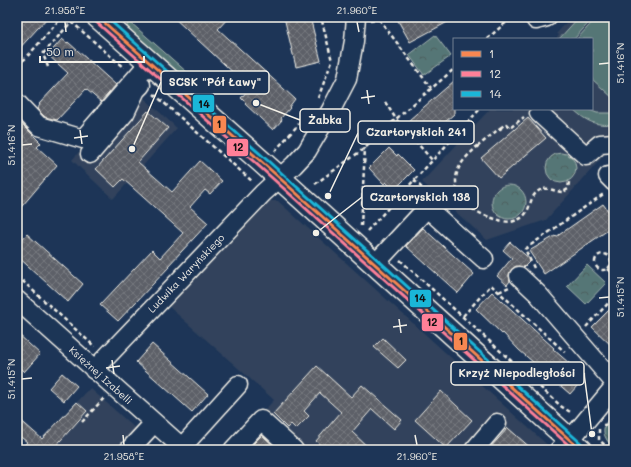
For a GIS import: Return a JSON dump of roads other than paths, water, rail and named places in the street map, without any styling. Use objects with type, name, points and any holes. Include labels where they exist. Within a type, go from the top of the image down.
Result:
[{"type":"main road","points":[[98,17],[153,65],[264,174],[382,257],[570,447]]},
{"type":"street","name":"Ludwika Waryńskiego","points":[[100,363],[257,198],[264,174],[307,151],[331,110],[347,78],[354,42],[356,17]]},
{"type":"street","points":[[534,17],[536,20],[546,17]]},
{"type":"street","points":[[17,103],[39,126],[83,139],[153,65]]},
{"type":"street","points":[[90,154],[125,113],[136,90],[153,65]]},
{"type":"street","points":[[532,115],[586,156],[600,144],[614,143]]},
{"type":"street","points":[[382,257],[427,208],[484,259]]},
{"type":"street","points":[[527,272],[538,294],[614,382]]},
{"type":"street","name":"Księżnej Izabelli","points":[[17,300],[100,363],[154,423],[183,449]]},
{"type":"street","points":[[183,449],[238,385]]},
{"type":"street","points":[[570,447],[614,387]]},
{"type":"street","points":[[233,450],[261,420],[294,450]]},
{"type":"street","points":[[130,450],[154,423]]},
{"type":"street","points":[[474,450],[497,423]]},
{"type":"place","name":"Żabka","points":[[256,103]]},
{"type":"place","name":"SCSK \"Pół Ławy\"","points":[[132,149]]},
{"type":"place","name":"Czartoryskich 241","points":[[328,196]]},
{"type":"place","name":"Czartoryskich 138","points":[[316,233]]},
{"type":"place","name":"Krzyż Niepodległości","points":[[592,434]]}]
